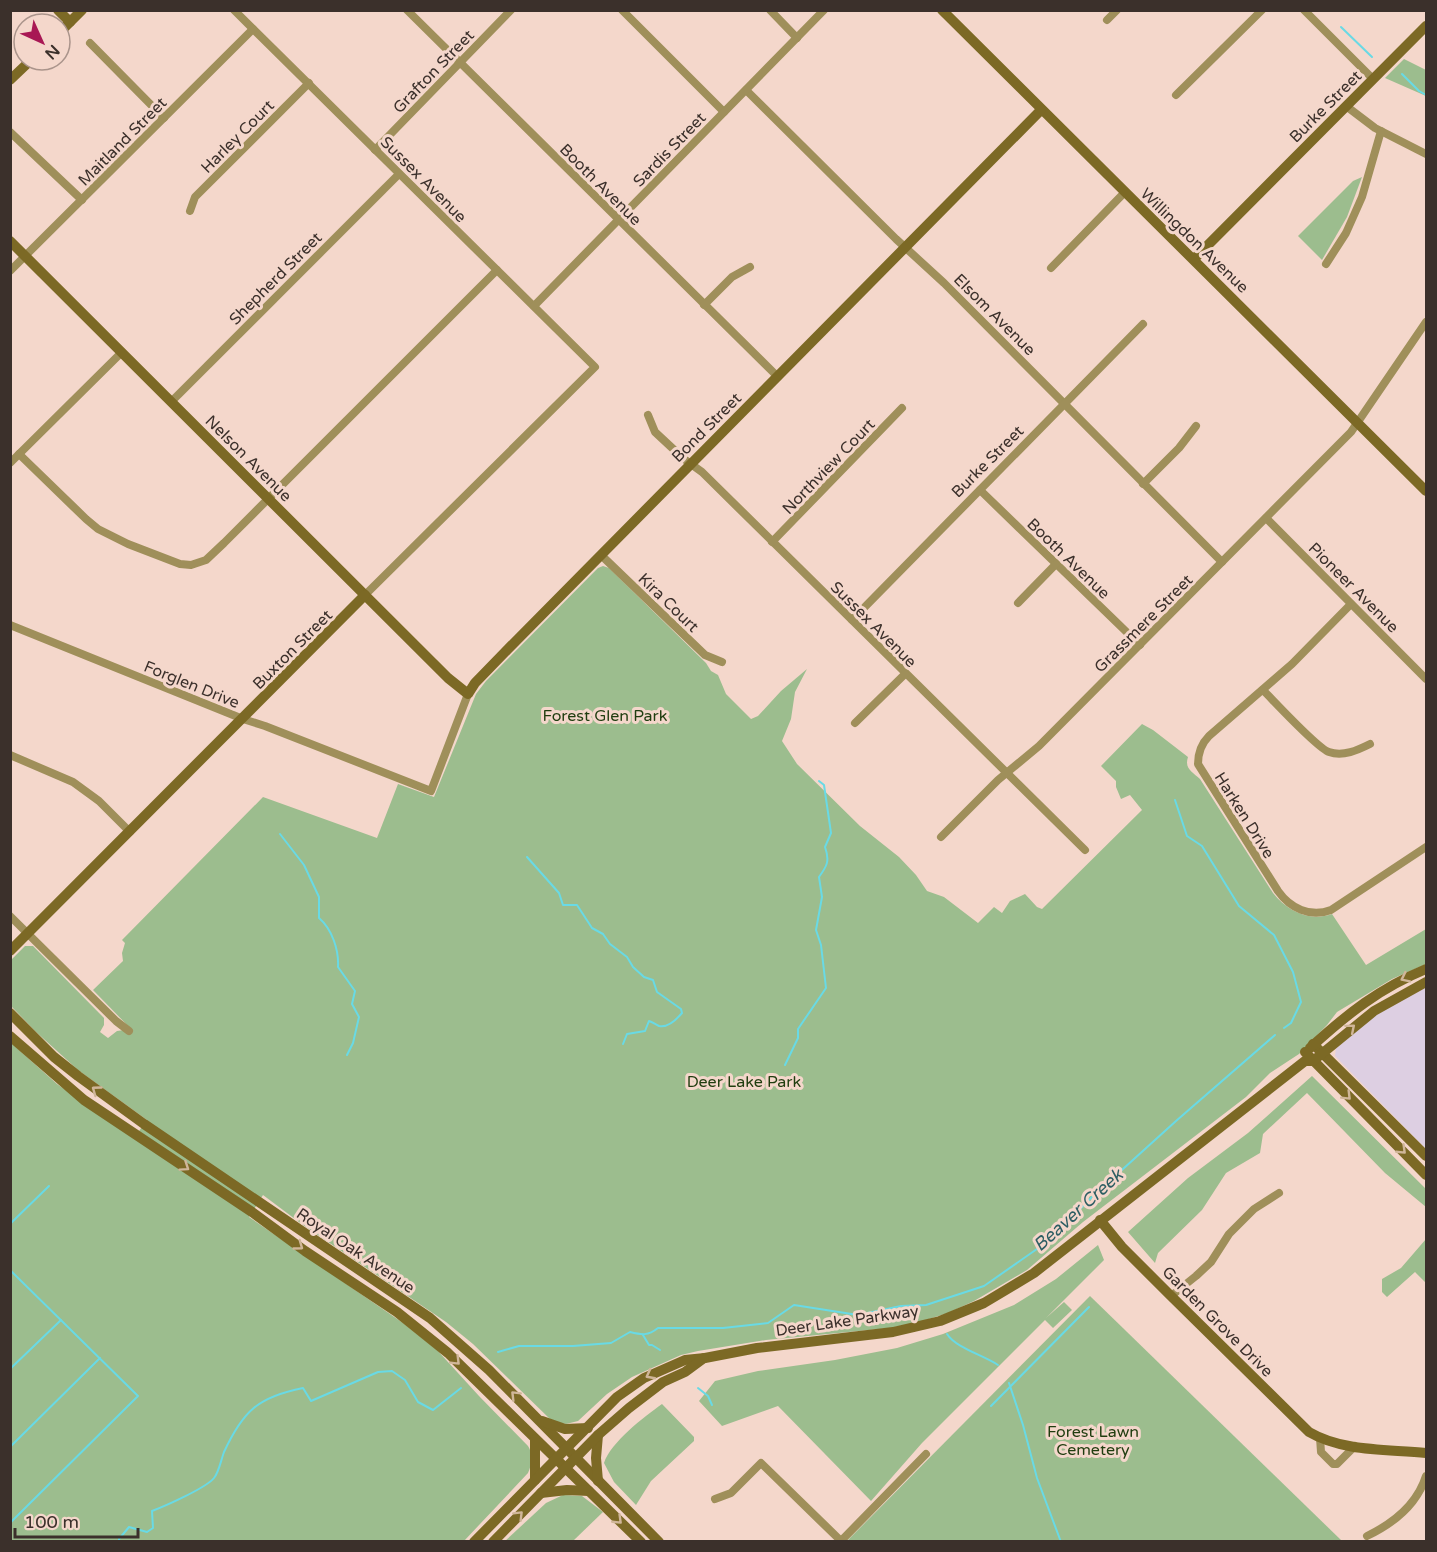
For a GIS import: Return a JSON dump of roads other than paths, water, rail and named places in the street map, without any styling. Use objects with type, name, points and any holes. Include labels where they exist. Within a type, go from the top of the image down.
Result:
[{"type":"main road","name":"Willingdon Avenue","points":[[942,10],[1426,491]]},
{"type":"main road","name":"Burke Street","points":[[1194,259],[1426,26]]},
{"type":"main road","name":"Bond Street","points":[[468,694],[475,683],[1041,110]]},
{"type":"main road","name":"Nelson Avenue","points":[[10,241],[448,678],[468,694]]},
{"type":"main road","name":"Buxton Street","points":[[10,951],[365,595]]},
{"type":"main road","name":"Deer Lake Parkway","points":[[1307,1058],[1313,1044],[1357,1007],[1383,989],[1426,969]]},
{"type":"main road","name":"Deer Lake Parkway","points":[[474,1542],[617,1397],[644,1378],[685,1360],[757,1348],[893,1332],[940,1321],[984,1303],[1034,1273],[1307,1058],[1322,1053],[1374,1011],[1426,982]]},
{"type":"main road","name":"Royal Oak Avenue","points":[[10,1013],[54,1057],[144,1124],[430,1318],[489,1370],[659,1542]]},
{"type":"main road","name":"Royal Oak Avenue","points":[[10,1036],[84,1100],[252,1212],[305,1251],[418,1327],[448,1353],[641,1542]]},
{"type":"main road","points":[[1313,1044],[1426,1156]]},
{"type":"main road","points":[[1307,1058],[1426,1174]]},
{"type":"main road","name":"Garden Grove Drive","points":[[1100,1220],[1122,1247],[1295,1420],[1320,1438],[1355,1446],[1426,1453]]},
{"type":"main road","name":"Deer Lake Parkway","points":[[493,1542],[598,1435],[629,1408],[663,1382],[685,1372],[705,1358]]},
{"type":"main road","points":[[540,1421],[565,1428],[588,1428]]},
{"type":"main road","points":[[598,1435],[596,1458],[598,1481]]},
{"type":"main road","points":[[535,1439],[535,1480]]},
{"type":"main road","points":[[541,1494],[567,1490],[589,1491]]},
{"type":"street","name":"Sussex Avenue","points":[[234,10],[596,367]]},
{"type":"street","name":"Booth Avenue","points":[[407,10],[778,377]]},
{"type":"street","name":"Grafton Street","points":[[375,150],[511,10]]},
{"type":"street","points":[[622,10],[724,112]]},
{"type":"street","points":[[770,10],[797,38]]},
{"type":"street","name":"Sardis Street","points":[[534,306],[824,10]]},
{"type":"street","points":[[1107,20],[1117,10]]},
{"type":"street","points":[[1176,95],[1262,10]]},
{"type":"street","points":[[1304,10],[1373,79]]},
{"type":"street","name":"Maitland Street","points":[[10,272],[253,29]]},
{"type":"street","points":[[90,43],[164,118]]},
{"type":"street","name":"Harley Court","points":[[190,211],[195,197],[309,83]]},
{"type":"street","name":"Elsom Avenue","points":[[746,90],[944,283],[1222,562]]},
{"type":"street","points":[[1346,106],[1381,131],[1426,154]]},
{"type":"street","points":[[1326,264],[1346,233],[1358,205],[1381,131]]},
{"type":"street","points":[[10,132],[82,200]]},
{"type":"street","name":"Shepherd Street","points":[[171,402],[399,174]]},
{"type":"street","points":[[1051,268],[1125,192]]},
{"type":"street","points":[[704,305],[732,277],[750,267]]},
{"type":"street","points":[[19,454],[98,529],[128,544],[185,565],[196,564],[211,556],[497,270]]},
{"type":"street","name":"Grassmere Street","points":[[941,837],[1039,746],[1351,432],[1426,322]]},
{"type":"street","name":"Burke Street","points":[[852,620],[1143,324]]},
{"type":"street","points":[[10,463],[122,352]]},
{"type":"street","name":"Buxton Street","points":[[365,595],[596,367]]},
{"type":"street","name":"Northview Court","points":[[772,542],[902,408]]},
{"type":"street","name":"Sussex Avenue","points":[[648,415],[655,432],[698,469],[1085,850]]},
{"type":"street","points":[[1143,484],[1179,448],[1196,426]]},
{"type":"street","name":"Booth Avenue","points":[[980,490],[1140,645]]},
{"type":"street","name":"Pioneer Avenue","points":[[1266,518],[1425,675]]},
{"type":"street","name":"Kira Court","points":[[601,555],[705,655],[722,662]]},
{"type":"street","points":[[1018,603],[1056,564]]},
{"type":"street","name":"Harken Drive","points":[[1351,604],[1292,664],[1205,740],[1198,764],[1278,891],[1286,900],[1303,911],[1326,912],[1337,907],[1426,846]]},
{"type":"street","name":"Forglen Drive","points":[[10,625],[243,719],[431,791]]},
{"type":"street","points":[[855,723],[905,674]]},
{"type":"street","points":[[1263,690],[1328,752],[1339,754],[1356,752],[1370,744]]},
{"type":"street","name":"Bond Street","points":[[431,791],[468,694]]},
{"type":"street","points":[[10,755],[73,782],[99,801],[130,832]]},
{"type":"street","points":[[10,916],[116,1021],[129,1031]]},
{"type":"street","points":[[1171,1296],[1210,1262],[1229,1234],[1254,1209],[1279,1193]]},
{"type":"street","name":"Garden Grove Drive","points":[[1320,1438],[1321,1452],[1333,1464],[1337,1464],[1355,1446]]},
{"type":"street","points":[[715,1499],[731,1493],[761,1463],[840,1541],[926,1454]]},
{"type":"street","points":[[1367,1536],[1383,1529],[1407,1509],[1422,1489],[1426,1476]]},
{"type":"waterway","points":[[1341,27],[1372,57]]},
{"type":"waterway","points":[[1402,74],[1426,95]]},
{"type":"waterway","points":[[785,1065],[798,1038],[798,1029],[826,988],[821,945],[816,930],[822,897],[819,877],[827,863],[825,847],[831,833],[824,785],[819,781]]},
{"type":"waterway","name":"Beaver Creek","points":[[1175,800],[1187,836],[1202,846],[1239,906],[1274,935],[1293,972],[1301,1002],[1291,1023],[1284,1028]]},
{"type":"waterway","points":[[280,834],[304,865],[319,897],[319,918],[328,928],[334,940],[338,967],[355,991],[352,1004],[359,1017],[353,1043],[347,1055]]},
{"type":"waterway","points":[[527,857],[559,893],[563,905],[577,905],[592,928],[603,934],[610,944],[627,957],[633,967],[644,977],[653,980],[657,992],[681,1009],[682,1013],[672,1023],[659,1026],[649,1021],[645,1031],[627,1034],[623,1044]]},
{"type":"waterway","name":"Beaver Creek","points":[[498,1352],[519,1346],[611,1343],[630,1332],[645,1334],[658,1328],[723,1328],[768,1323],[794,1305],[858,1315],[901,1306],[926,1305],[984,1286],[1047,1242],[1092,1197],[1275,1035]]},
{"type":"waterway","points":[[10,1224],[49,1186]]},
{"type":"waterway","points":[[10,1270],[138,1396],[10,1523]]},
{"type":"waterway","points":[[991,1406],[1089,1307]]},
{"type":"waterway","points":[[10,1369],[61,1320]]},
{"type":"waterway","points":[[947,1334],[963,1347],[998,1365]]},
{"type":"waterway","points":[[643,1335],[649,1345],[660,1350]]},
{"type":"waterway","points":[[10,1447],[100,1358]]},
{"type":"waterway","name":"Beaver Creek","points":[[119,1542],[129,1527],[147,1532],[153,1528],[152,1511],[210,1482],[219,1469],[231,1438],[245,1416],[263,1401],[274,1396],[303,1388],[311,1401],[378,1372],[392,1371],[405,1380],[418,1402],[433,1410],[461,1388]]},
{"type":"waterway","points":[[1009,1383],[1037,1478],[1061,1542]]},
{"type":"waterway","points":[[698,1388],[708,1396],[712,1405]]},
{"type":"park label","name":"Forest Glen Park","points":[[605,715]]},
{"type":"park label","name":"Deer Lake Park","points":[[744,1081]]},
{"type":"park label","name":"Forest Lawn Cemetery","points":[[1093,1440]]}]
